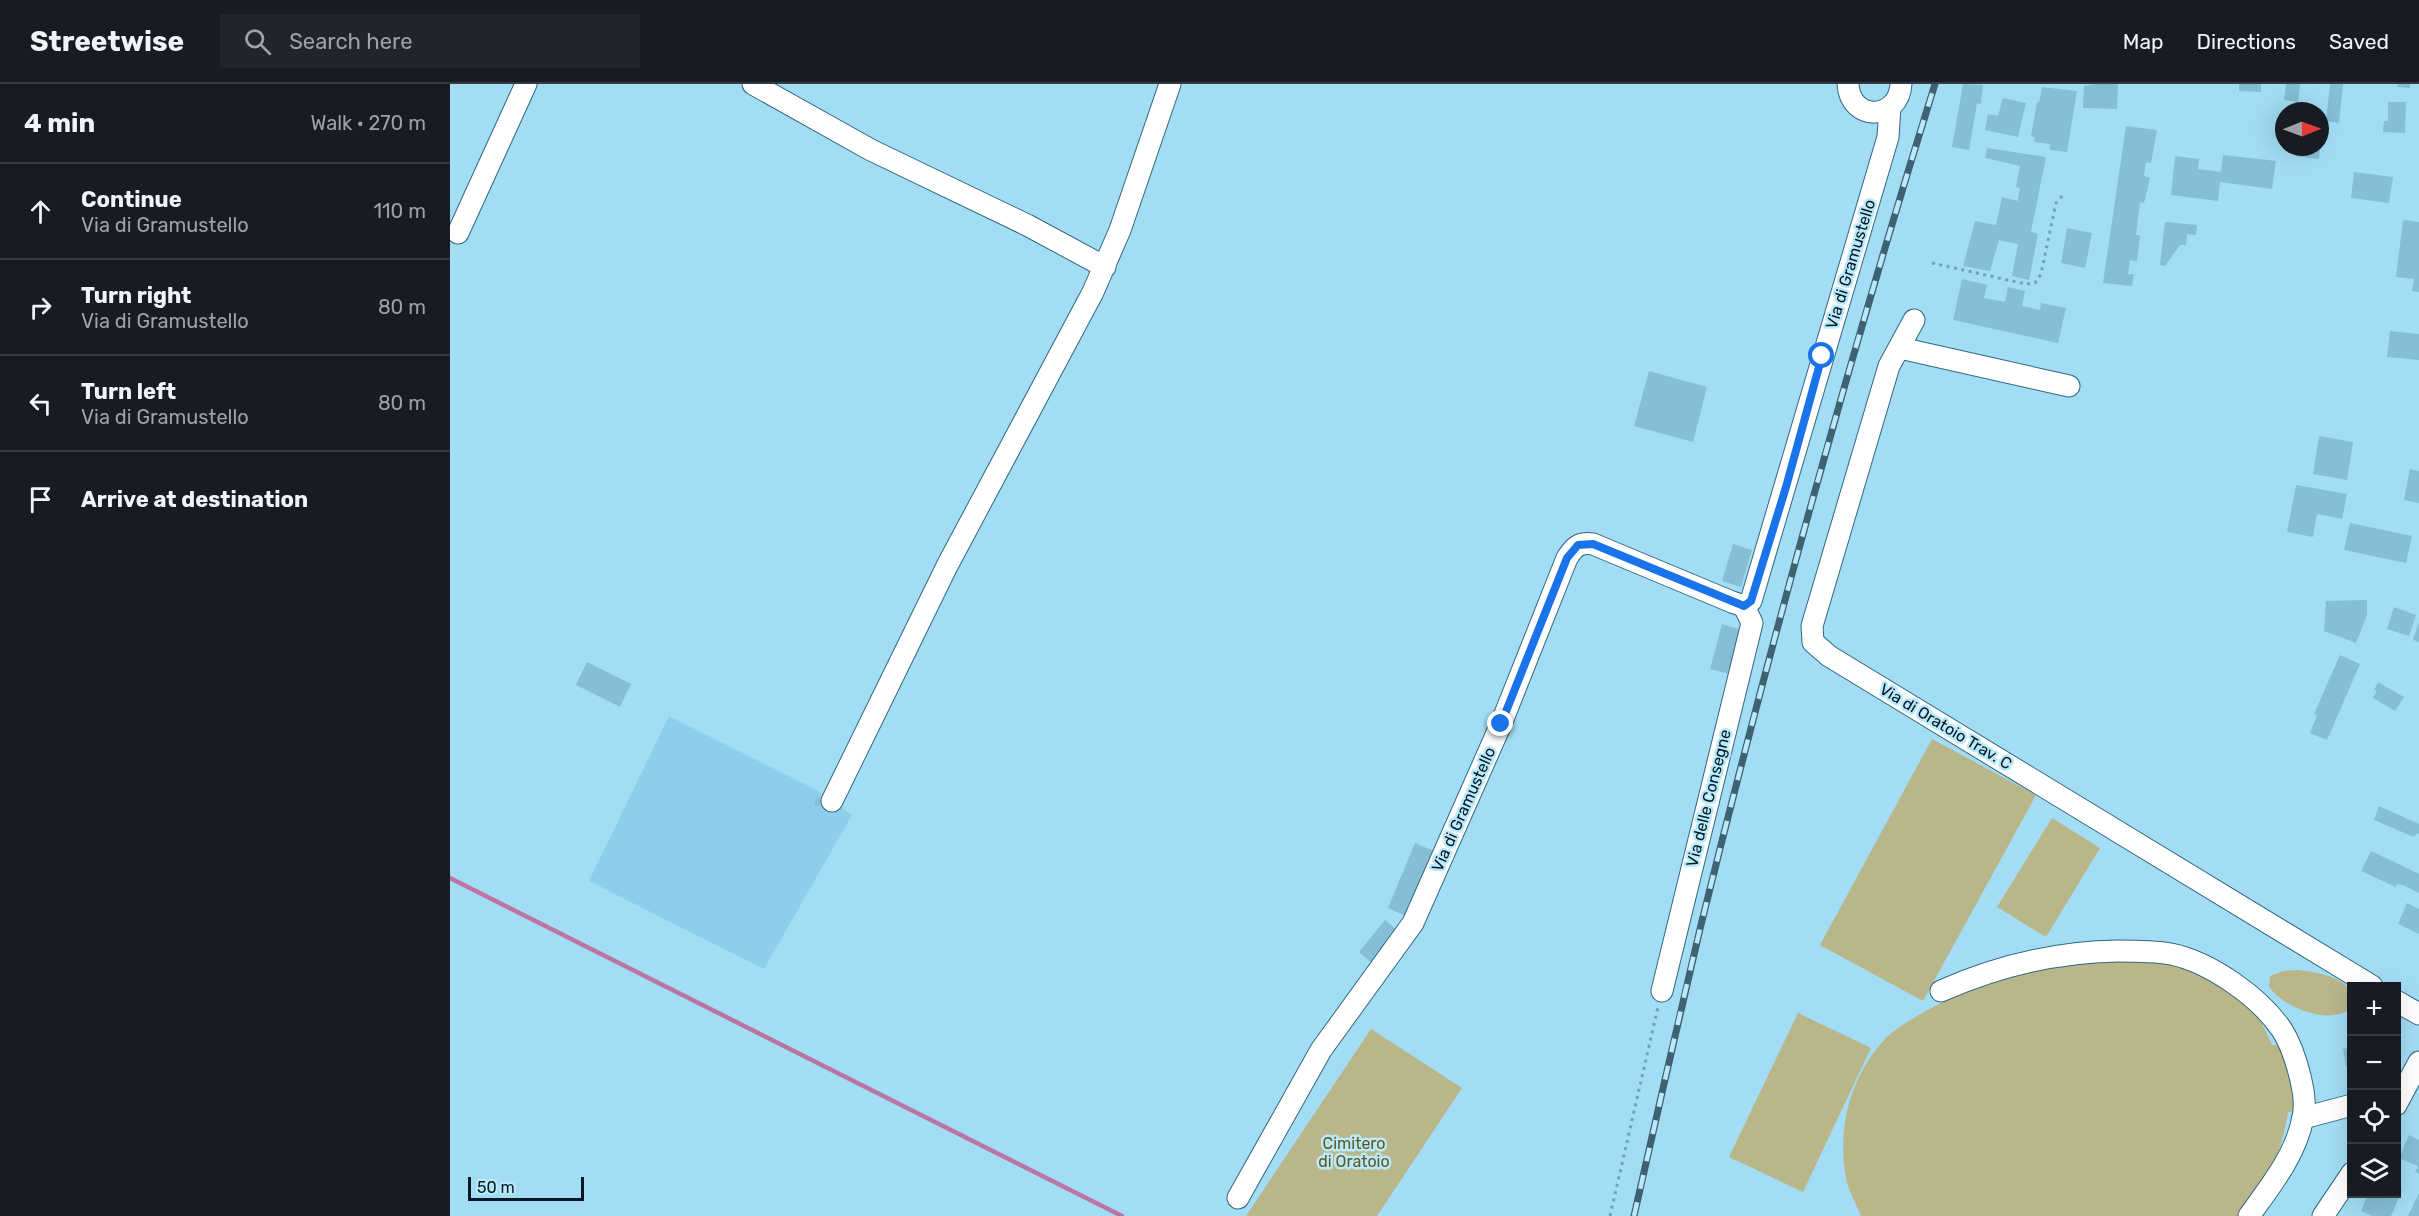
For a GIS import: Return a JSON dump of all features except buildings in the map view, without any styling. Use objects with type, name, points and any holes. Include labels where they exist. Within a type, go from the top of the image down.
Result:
[{"type":"street","points":[[458,233],[526,84]]},
{"type":"street","points":[[753,84],[871,150],[1027,225],[1105,267]]},
{"type":"street","points":[[832,801],[947,566],[1105,267],[1170,84]]},
{"type":"street","points":[[1848,84],[1849,94],[1859,108],[1876,112],[1890,107],[1900,94],[1901,84]]},
{"type":"street","name":"Via di Gramustello","points":[[1238,1198],[1321,1050],[1413,922],[1501,724],[1567,558],[1575,547],[1583,543],[1593,544],[1744,606],[1751,601],[1888,137],[1890,107]]},
{"type":"street","name":"Via di Oratoio Trav. C","points":[[1914,320],[1889,366],[1815,615],[1811,636],[1813,642],[1829,656],[2364,982]]},
{"type":"street","points":[[1900,348],[2069,386]]},
{"type":"street","name":"Via delle Consegne","points":[[1662,991],[1752,623],[1744,606]]},
{"type":"street","points":[[1941,991],[1994,970],[2033,959],[2104,952],[2150,952],[2180,956],[2198,964],[2255,999],[2281,1029],[2291,1046],[2304,1095],[2303,1118],[2293,1145],[2275,1179],[2250,1216]]},
{"type":"street","points":[[2401,1003],[2419,1014]]},
{"type":"street","points":[[2401,1094],[2418,1068]]},
{"type":"street","points":[[2303,1118],[2347,1106]]},
{"type":"street","points":[[2323,1216],[2347,1180]]},
{"type":"path","points":[[1932,263],[2026,284],[2035,283],[2041,274],[2056,203],[2064,194]]},
{"type":"path","points":[[1610,1216],[1662,991]]},
{"type":"shaded area","points":[[669,716],[815,789],[852,815],[764,969],[589,881]]},
{"type":"green space","points":[[1932,739],[2036,795],[1923,1001],[1820,945]]},
{"type":"green space","points":[[2052,818],[2100,848],[2046,937],[1997,907]]},
{"type":"green space","points":[[2134,960],[2176,965],[2204,976],[2233,993],[2260,1019],[2272,1045],[2282,1044],[2297,1111],[2288,1112],[2272,1168],[2240,1216],[1861,1216],[1846,1178],[1843,1140],[1845,1121],[1849,1103],[1863,1069],[1886,1038],[1908,1021],[1936,1006],[2003,977],[2059,965]]},
{"type":"green space","points":[[2283,971],[2312,972],[2330,976],[2345,984],[2347,986],[2347,1010],[2339,1014],[2317,1014],[2283,1000],[2269,986],[2270,976]]},
{"type":"green space","points":[[1798,1013],[1871,1048],[1803,1192],[1729,1157]]},
{"type":"green space","name":"Cimitero di Oratoio","points":[[1371,1029],[1462,1088],[1377,1216],[1246,1216]]},
{"type":"waterway","points":[[450,878],[1122,1216]]},
{"type":"railway","points":[[1634,1216],[1700,929],[1782,610],[1871,294],[1935,84]]},
{"type":"route","points":[[1501,724],[1567,558],[1578,545],[1593,544],[1744,606],[1751,601],[1786,487],[1822,356]]}]
